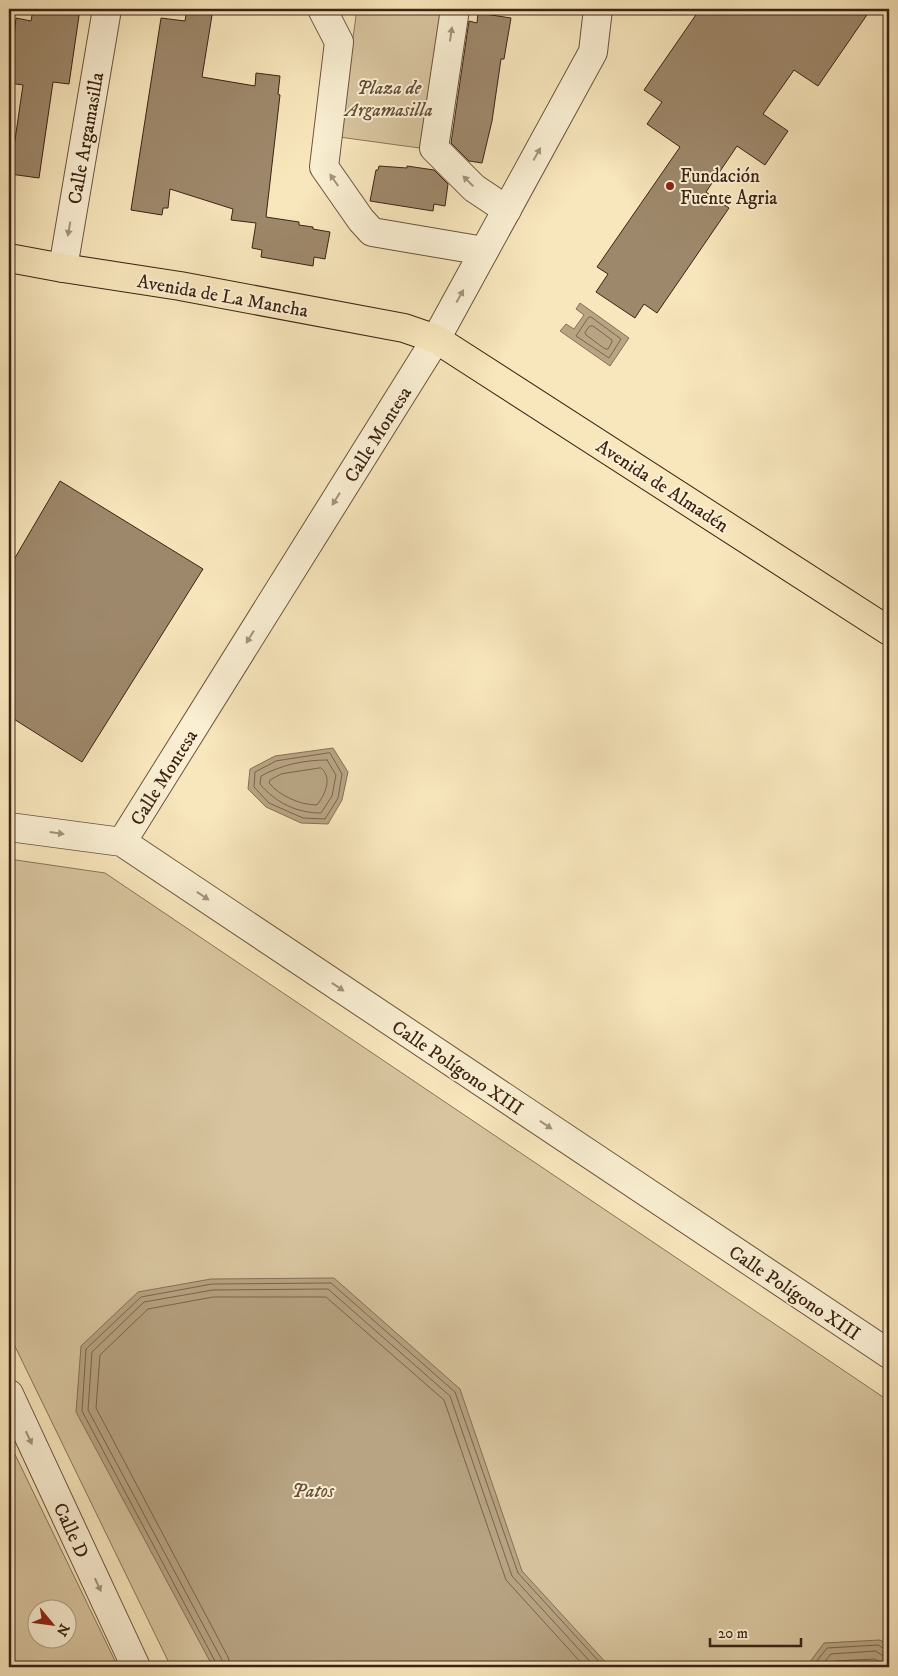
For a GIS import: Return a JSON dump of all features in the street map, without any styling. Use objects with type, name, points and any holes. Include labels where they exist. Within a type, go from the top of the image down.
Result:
[{"type":"main road","name":"Avenida de La Mancha","points":[[9,258],[180,286],[395,326],[436,339]]},
{"type":"main road","name":"Avenida de Almadén","points":[[436,339],[889,630]]},
{"type":"street","name":"Calle Argamasilla","points":[[63,268],[107,9]]},
{"type":"street","points":[[322,9],[339,42],[324,167],[361,220],[372,232],[484,251]]},
{"type":"street","points":[[455,9],[434,148],[474,188],[507,210]]},
{"type":"street","name":"Calle Montesa","points":[[122,842],[436,339],[593,52],[598,9]]},
{"type":"street","name":"Calle Polígono XIII","points":[[9,827],[122,842],[889,1354]]},
{"type":"street","name":"Calle D","points":[[9,1394],[136,1667]]},
{"type":"green space","name":"Plaza de Argamasilla","points":[[357,9],[446,9],[427,149],[339,137]]},
{"type":"green space","points":[[9,859],[105,873],[889,1401],[889,1667],[171,1667],[9,1334]]},
{"type":"green space","points":[[9,1442],[118,1667],[9,1667]]},
{"type":"water","points":[[580,303],[629,338],[610,366],[560,331],[566,324],[574,329],[584,315],[576,309]]},
{"type":"water","points":[[333,748],[348,772],[342,800],[328,824],[301,823],[266,807],[248,789],[250,769],[275,756]]},
{"type":"water","name":"Patos","points":[[334,1278],[460,1389],[522,1571],[609,1666],[615,1667],[213,1667],[76,1412],[81,1346],[138,1292],[211,1279]]},
{"type":"water","points":[[880,1640],[889,1646],[889,1667],[806,1667],[824,1643]]},
{"type":"building","points":[[33,9],[80,9],[69,84],[53,82],[39,178],[10,174],[23,85],[9,83],[16,18],[31,21]]},
{"type":"building","points":[[187,9],[213,9],[202,77],[255,86],[256,73],[280,76],[278,94],[280,95],[266,217],[299,222],[299,225],[330,232],[325,259],[314,257],[313,266],[261,257],[262,250],[252,248],[256,223],[231,220],[233,209],[170,189],[168,208],[163,208],[162,215],[131,210],[161,18],[185,21]]},
{"type":"building","points":[[700,9],[871,9],[818,86],[794,70],[763,114],[788,131],[765,165],[737,146],[706,192],[729,208],[657,313],[644,304],[635,318],[596,292],[608,274],[597,267],[680,147],[647,124],[662,102],[644,90]]},
{"type":"building","points":[[478,13],[511,18],[504,59],[501,59],[492,121],[482,163],[469,161],[451,143],[469,21],[477,23]]},
{"type":"building","points":[[379,166],[407,168],[407,166],[434,170],[448,184],[445,206],[434,204],[433,211],[370,201],[376,170],[378,170]]},
{"type":"building","points":[[60,481],[203,569],[82,762],[9,716],[9,568]]},
{"type":"place","name":"Fundación Fuente Agria","points":[[670,186]]}]
